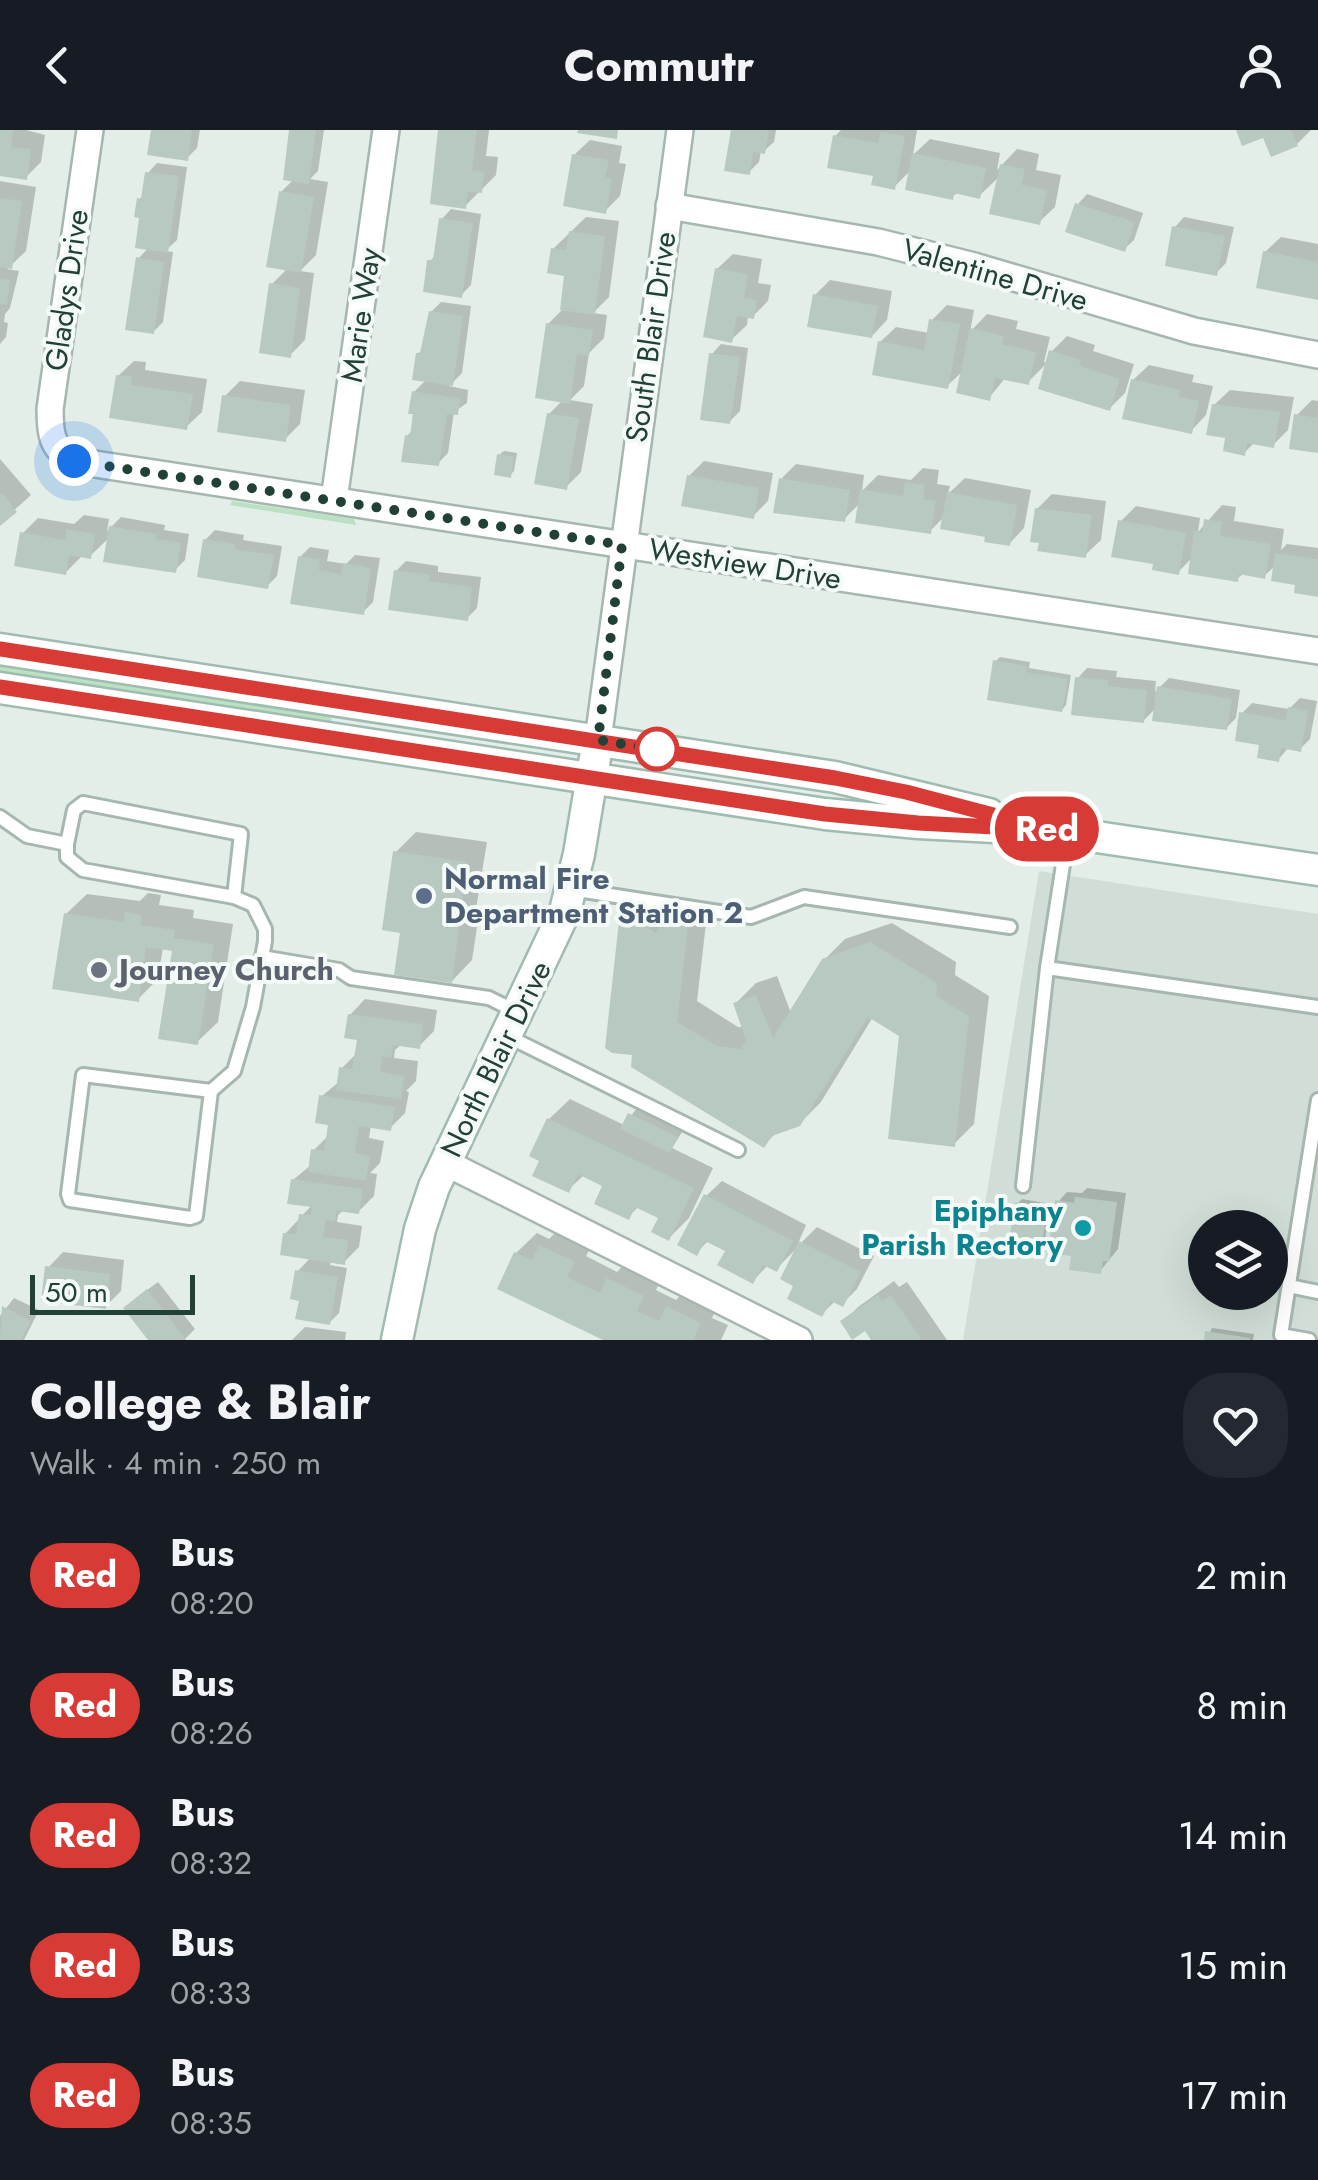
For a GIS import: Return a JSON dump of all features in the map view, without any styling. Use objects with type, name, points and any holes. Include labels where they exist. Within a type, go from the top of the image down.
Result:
[{"type":"main road","points":[[0,648],[870,784],[1059,831]]},
{"type":"main road","points":[[0,688],[825,814],[1059,831],[1318,870]]},
{"type":"main road","name":"North Blair Drive","points":[[398,1340],[420,1229],[446,1163],[554,940],[571,888],[598,740]]},
{"type":"street","name":"Gladys Drive","points":[[57,448],[50,429],[50,409],[90,130]]},
{"type":"street","name":"Marie Way","points":[[334,500],[386,130]]},
{"type":"street","name":"South Blair Drive","points":[[598,740],[680,130]]},
{"type":"street","name":"Valentine Drive","points":[[669,206],[878,242],[1194,331],[1318,355]]},
{"type":"street","name":"Westview Drive","points":[[57,448],[74,461],[1318,651]]},
{"type":"street","points":[[446,1163],[799,1340]]},
{"type":"lane","points":[[211,1091],[83,1075],[70,1200],[196,1216],[211,1091],[234,1071],[253,1008],[265,929],[253,905],[234,897],[84,870],[67,856],[74,810],[83,804],[237,831],[242,839],[234,897]]},
{"type":"lane","points":[[0,817],[27,836],[67,844]]},
{"type":"lane","points":[[1023,1186],[1059,831]]},
{"type":"lane","points":[[571,888],[751,917],[804,898],[1010,926]]},
{"type":"lane","points":[[262,957],[339,970],[351,978],[488,998],[513,1024],[738,1150]]},
{"type":"lane","points":[[1047,968],[1318,1007]]},
{"type":"lane","points":[[1309,1340],[1281,1335],[1318,1100]]},
{"type":"lane","points":[[1289,1286],[1318,1292]]},
{"type":"shaded area","points":[[1039,871],[1318,914],[1318,1340],[963,1340]]},
{"type":"green space","points":[[232,501],[354,519],[356,525],[230,505]]},
{"type":"green space","points":[[13,663],[332,713],[331,721],[280,719],[0,675],[0,665]]},
{"type":"building","points":[[0,130],[13,130],[11,147],[31,149],[27,180],[0,176]]},
{"type":"building","points":[[151,130],[192,130],[188,161],[147,155]]},
{"type":"building","points":[[289,130],[316,130],[309,184],[283,180]]},
{"type":"building","points":[[438,130],[477,130],[472,170],[484,172],[482,193],[468,192],[466,209],[430,204]]},
{"type":"building","points":[[618,130],[617,139],[577,133]]},
{"type":"building","points":[[731,130],[769,130],[765,154],[753,152],[750,175],[724,171]]},
{"type":"building","points":[[1236,130],[1291,130],[1298,146],[1271,157],[1263,138],[1242,146]]},
{"type":"building","points":[[880,132],[905,136],[895,190],[871,185],[873,176],[827,168],[833,135],[878,143]]},
{"type":"building","points":[[912,153],[986,168],[980,199],[954,193],[953,200],[905,190]]},
{"type":"building","points":[[572,154],[609,160],[605,177],[612,178],[606,214],[563,206]]},
{"type":"building","points":[[1000,164],[1025,169],[1022,185],[1047,190],[1040,225],[989,214]]},
{"type":"building","points":[[145,172],[179,176],[168,253],[135,248],[139,218],[134,217]]},
{"type":"building","points":[[279,191],[314,197],[301,273],[266,267]]},
{"type":"building","points":[[0,198],[22,201],[12,269],[0,267]]},
{"type":"building","points":[[1075,203],[1135,222],[1125,252],[1065,232]]},
{"type":"building","points":[[439,218],[473,223],[462,298],[423,292],[427,260],[433,260]]},
{"type":"building","points":[[1172,226],[1225,236],[1217,276],[1165,266]]},
{"type":"building","points":[[569,231],[605,236],[595,315],[560,310],[564,276],[547,273],[551,248],[566,250]]},
{"type":"building","points":[[1263,251],[1318,262],[1318,300],[1256,288]]},
{"type":"building","points":[[136,257],[164,262],[154,334],[125,330]]},
{"type":"building","points":[[715,268],[748,274],[744,298],[757,300],[754,319],[737,316],[732,343],[703,337]]},
{"type":"building","points":[[0,279],[10,280],[7,305],[0,304]]},
{"type":"building","points":[[269,283],[300,288],[291,358],[259,353]]},
{"type":"building","points":[[813,294],[878,306],[872,338],[807,327]]},
{"type":"building","points":[[429,311],[463,316],[453,386],[412,380]]},
{"type":"building","points":[[929,319],[960,324],[948,389],[872,375],[878,341],[924,350]]},
{"type":"building","points":[[546,323],[593,330],[589,356],[577,354],[570,404],[535,398]]},
{"type":"building","points":[[970,328],[1004,336],[1002,344],[1036,352],[1029,385],[995,378],[990,401],[956,393]]},
{"type":"building","points":[[1049,350],[1081,360],[1079,366],[1120,379],[1110,411],[1038,389]]},
{"type":"building","points":[[709,353],[740,357],[730,424],[700,420]]},
{"type":"building","points":[[116,375],[132,377],[131,385],[193,394],[187,430],[109,418]]},
{"type":"building","points":[[1131,379],[1180,390],[1178,397],[1199,401],[1192,434],[1122,419]]},
{"type":"building","points":[[412,391],[460,399],[458,415],[447,414],[439,466],[401,462],[405,435],[410,436]]},
{"type":"building","points":[[222,395],[291,405],[286,442],[217,432]]},
{"type":"building","points":[[1212,404],[1280,412],[1274,448],[1247,443],[1245,456],[1223,451],[1225,438],[1206,435]]},
{"type":"building","points":[[547,413],[579,418],[567,490],[534,484]]},
{"type":"building","points":[[1294,414],[1318,418],[1318,453],[1289,449]]},
{"type":"building","points":[[497,454],[514,457],[511,478],[494,475]]},
{"type":"building","points":[[687,475],[759,488],[754,519],[681,506]]},
{"type":"building","points":[[779,478],[850,490],[845,522],[773,513]]},
{"type":"building","points":[[905,482],[925,485],[923,499],[936,501],[931,534],[855,523],[860,489],[903,496]]},
{"type":"building","points":[[947,492],[1017,505],[1010,546],[940,529]]},
{"type":"building","points":[[0,495],[17,512],[0,526]]},
{"type":"building","points":[[1035,508],[1092,515],[1086,558],[1037,551],[1039,543],[1030,542]]},
{"type":"building","points":[[1204,519],[1222,522],[1220,536],[1271,544],[1265,579],[1239,574],[1238,582],[1188,574],[1194,531],[1202,533]]},
{"type":"building","points":[[1118,520],[1186,533],[1179,575],[1152,570],[1153,564],[1111,557]]},
{"type":"building","points":[[109,526],[156,534],[156,539],[181,543],[176,573],[103,562]]},
{"type":"building","points":[[66,529],[95,534],[91,559],[69,555],[66,575],[14,566],[20,532],[65,540]]},
{"type":"building","points":[[203,539],[274,555],[268,589],[197,577]]},
{"type":"building","points":[[1275,553],[1318,559],[1318,597],[1294,593],[1295,585],[1271,581]]},
{"type":"building","points":[[298,556],[320,559],[319,570],[341,574],[343,563],[371,568],[364,615],[290,604]]},
{"type":"building","points":[[394,570],[430,575],[429,581],[472,587],[468,621],[388,610]]},
{"type":"building","points":[[993,660],[1027,666],[1026,672],[1068,679],[1062,712],[987,700]]},
{"type":"building","points":[[1075,677],[1147,690],[1144,723],[1071,715]]},
{"type":"building","points":[[1157,686],[1232,699],[1227,730],[1152,721]]},
{"type":"building","points":[[1288,707],[1308,711],[1301,752],[1281,748],[1279,762],[1257,758],[1259,745],[1235,741],[1239,712],[1286,720]]},
{"type":"building","name":"Normal Fire Department Station 2","points":[[393,851],[467,862],[452,983],[394,975],[400,933],[382,930]]},
{"type":"building","name":"Journey Church","points":[[125,912],[142,915],[140,925],[175,930],[174,938],[214,944],[198,1045],[158,1039],[172,951],[146,947],[139,1002],[52,989],[64,913],[124,922]]},
{"type":"building","points":[[630,917],[656,933],[664,918],[676,919],[688,927],[677,1022],[717,1046],[741,1049],[746,1040],[733,1003],[756,995],[773,1038],[822,959],[870,942],[937,983],[936,996],[969,1016],[955,1147],[888,1139],[899,1036],[868,1017],[800,1126],[772,1136],[764,1148],[631,1067],[632,1055],[612,1053],[605,1048],[619,921]]},
{"type":"building","points":[[348,1014],[423,1024],[420,1049],[393,1045],[391,1058],[382,1056],[380,1072],[404,1076],[401,1099],[336,1090],[339,1067],[352,1069],[357,1040],[344,1038]]},
{"type":"building","points":[[319,1095],[395,1107],[391,1131],[359,1126],[355,1153],[370,1156],[366,1181],[308,1172],[311,1149],[324,1151],[328,1125],[315,1123]]},
{"type":"building","points":[[628,1113],[678,1137],[670,1153],[620,1129]]},
{"type":"building","points":[[547,1118],[694,1188],[669,1241],[651,1232],[658,1218],[635,1207],[629,1220],[594,1204],[602,1186],[578,1174],[569,1193],[532,1176],[539,1161],[529,1156]]},
{"type":"building","points":[[291,1179],[363,1189],[359,1214],[337,1211],[335,1221],[326,1220],[323,1237],[348,1240],[345,1265],[280,1255],[283,1233],[296,1234],[299,1214],[311,1215],[312,1207],[287,1204]]},
{"type":"building","points":[[704,1194],[793,1241],[777,1272],[763,1265],[753,1284],[717,1265],[725,1251],[705,1241],[697,1256],[677,1245]]},
{"type":"building","name":"Epiphany Parish Rectory","points":[[1075,1197],[1117,1202],[1109,1262],[1103,1261],[1101,1274],[1069,1270],[1071,1256],[1048,1253],[1055,1200],[1074,1203]]},
{"type":"building","points":[[1015,1202],[1048,1207],[1040,1254],[1008,1248]]},
{"type":"building","points":[[799,1241],[861,1272],[843,1307],[831,1301],[822,1317],[787,1299],[793,1286],[780,1279]]},
{"type":"building","points":[[539,1245],[575,1262],[567,1277],[600,1293],[607,1278],[644,1296],[637,1311],[659,1321],[666,1306],[701,1323],[693,1340],[603,1340],[497,1289],[514,1252],[532,1260]]},
{"type":"building","points":[[45,1266],[110,1274],[106,1309],[41,1301]]},
{"type":"building","points":[[295,1270],[338,1277],[330,1325],[295,1319],[299,1301],[290,1299]]},
{"type":"building","points":[[147,1289],[186,1340],[148,1340],[123,1308]]},
{"type":"building","points":[[878,1295],[882,1301],[891,1295],[922,1340],[871,1340],[865,1331],[852,1340],[840,1321]]},
{"type":"building","points":[[2,1306],[31,1321],[21,1340],[0,1340]]},
{"type":"building","points":[[1205,1331],[1250,1338],[1250,1340],[1204,1340]]},
{"type":"bus line","name":"Red","points":[[0,649],[378,704],[835,778],[906,792],[1050,830],[825,814],[0,687]]},
{"type":"place","name":"Normal Fire Department Station 2","points":[[424,896]]},
{"type":"place","name":"Journey Church","points":[[99,970]]},
{"type":"place","name":"Epiphany Parish Rectory","points":[[1083,1228]]},
{"type":"route","points":[[74,461],[622,545],[598,740],[666,751],[657,749]]}]
